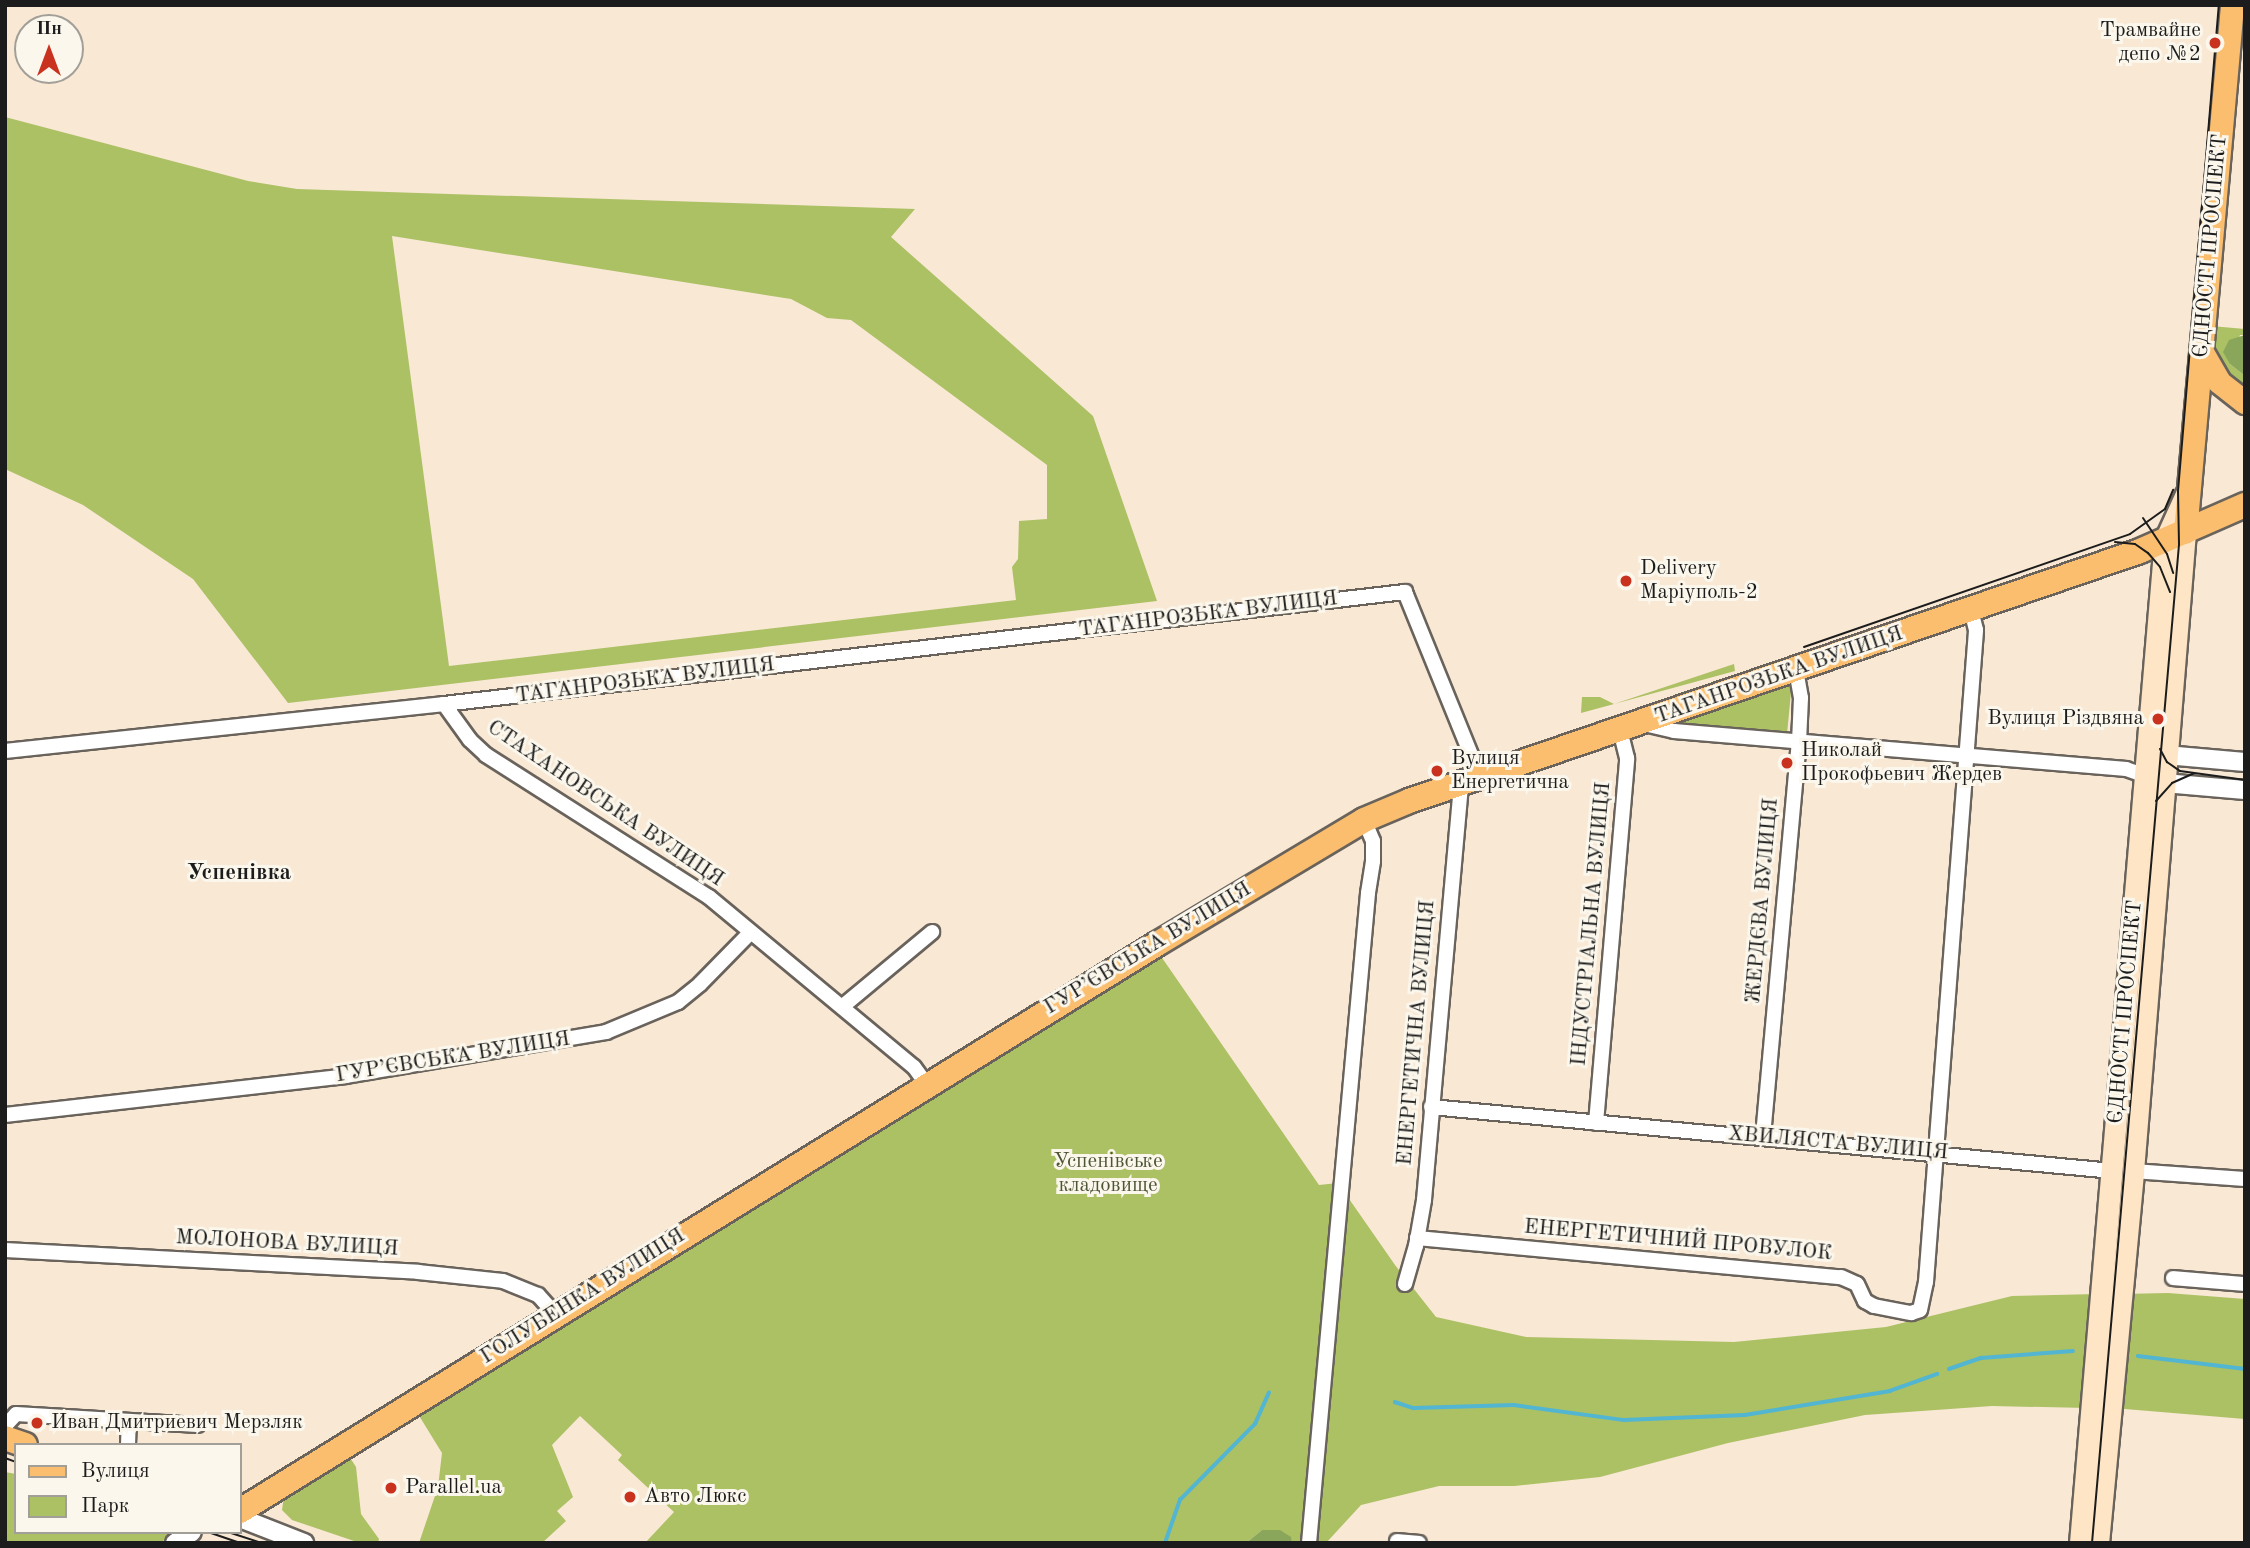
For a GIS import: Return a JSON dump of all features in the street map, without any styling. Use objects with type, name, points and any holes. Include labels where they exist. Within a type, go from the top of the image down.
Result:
[{"type":"highway","name":"ТАГАНРОЗЬКА ВУЛИЦЯ","points":[[1471,780],[1630,727],[1671,722],[1796,670],[2175,536],[2245,505]]},
{"type":"highway","name":"ГУР’ЄВСЬКА ВУЛИЦЯ","points":[[927,1085],[1364,820],[1471,780]]},
{"type":"highway","name":"ГОЛУБЕНКА ВУЛИЦЯ","points":[[242,1510],[927,1085]]},
{"type":"main road","name":"ЄДНОСТІ ПРОСПЕКТ","points":[[2098,1543],[2123,1171],[2175,536],[2189,486],[2232,5]]},
{"type":"main road","points":[[2202,352],[2219,382],[2245,402]]},
{"type":"main road","name":"ЄДНОСТІ ПРОСПЕКТ","points":[[2080,1543],[2123,1171]]},
{"type":"street","name":"ТАГАНРОЗЬКА ВУЛИЦЯ","points":[[5,751],[443,704],[1405,592],[1471,780]]},
{"type":"street","points":[[1936,1152],[1976,630],[1970,610]]},
{"type":"street","name":"ЖЕРДЄВА ВУЛИЦЯ","points":[[1763,1136],[1798,742],[1801,698],[1796,670]]},
{"type":"street","name":"СТАХАНОВСЬКА ВУЛИЦЯ","points":[[443,704],[470,740],[486,755],[684,880],[750,933]]},
{"type":"street","points":[[1671,722],[1798,742],[2126,769],[2245,762]]},
{"type":"street","name":"ІНДУСТРІАЛЬНА ВУЛИЦЯ","points":[[1596,1123],[1630,727]]},
{"type":"street","points":[[2156,769],[2245,790]]},
{"type":"street","name":"ЕНЕРГЕТИЧНА ВУЛИЦЯ","points":[[1405,1284],[1424,1200],[1431,1107],[1471,780]]},
{"type":"street","points":[[1309,1543],[1365,920],[1373,861],[1373,841],[1364,820]]},
{"type":"street","points":[[843,1006],[932,932]]},
{"type":"street","points":[[750,933],[914,1066],[927,1085]]},
{"type":"street","name":"ГУР’ЄВСЬКА ВУЛИЦЯ","points":[[5,1115],[346,1076],[606,1032],[678,1002],[700,984],[750,933]]},
{"type":"street","name":"ХВИЛЯСТА ВУЛИЦЯ","points":[[1431,1107],[2123,1171],[2245,1179]]},
{"type":"street","name":"ЕНЕРГЕТИЧНИЙ ПРОВУЛОК","points":[[1417,1238],[1827,1275],[1851,1279],[1857,1284],[1865,1301],[1874,1307],[1911,1313],[1920,1310],[1925,1297],[1936,1152]]},
{"type":"street","name":"МОЛОНОВА ВУЛИЦЯ","points":[[5,1250],[418,1272],[503,1280],[538,1295],[555,1314]]},
{"type":"street","points":[[2173,1278],[2245,1284]]},
{"type":"street","points":[[5,1426],[16,1414],[198,1425]]},
{"type":"street","points":[[128,1443],[129,1421]]},
{"type":"street","points":[[242,1519],[304,1543]]},
{"type":"street","points":[[1397,1541],[1419,1543]]},
{"type":"green space","points":[[5,117],[248,181],[297,189],[915,209],[891,237],[1093,416],[1157,601],[288,703],[193,579],[83,505],[5,469]],"holes":[[[392,236],[791,299],[827,318],[851,320],[1047,465],[1047,519],[1019,521],[1018,559],[1012,567],[1016,600],[449,666]]]},
{"type":"green space","points":[[2211,326],[2245,329],[2245,335],[2240,335],[2230,364],[2245,376],[2245,388],[2208,362]]},
{"type":"green space","points":[[2245,335],[2245,376],[2230,364],[2223,352],[2229,340]]},
{"type":"green space","points":[[1734,664],[1735,671],[1614,704]]},
{"type":"green space","points":[[1792,682],[1787,734],[1682,724],[1677,720]]},
{"type":"green space","points":[[1582,697],[1600,697],[1614,704],[1581,713]]},
{"type":"green space","name":"Успенівське кладовище","points":[[1158,952],[1319,1185],[1338,1183],[1395,1265],[1436,1317],[1526,1337],[1734,1342],[1886,1327],[2012,1296],[2098,1294],[2088,1408],[1992,1406],[1865,1415],[1728,1443],[1600,1477],[1514,1486],[1439,1486],[1361,1505],[1326,1543],[1292,1543],[1290,1537],[1262,1530],[1246,1543],[645,1543],[674,1512],[618,1460],[622,1455],[580,1416],[552,1445],[573,1497],[557,1511],[566,1521],[542,1543],[419,1543],[438,1487],[442,1453],[418,1414]]},
{"type":"green space","points":[[2168,1293],[2245,1299],[2245,1419],[2113,1408],[2123,1294]]},
{"type":"green space","points":[[349,1456],[356,1467],[361,1514],[379,1539],[378,1543],[360,1543],[292,1520],[282,1510],[284,1496]]},
{"type":"green space","points":[[5,1472],[14,1474],[14,1534],[174,1534],[160,1543],[5,1543]]},
{"type":"green space","points":[[1262,1530],[1280,1530],[1291,1537],[1292,1543],[1246,1543]]},
{"type":"waterway","points":[[1949,1369],[1981,1358],[2073,1351]]},
{"type":"waterway","points":[[2138,1356],[2245,1369]]},
{"type":"waterway","points":[[1395,1402],[1414,1408],[1514,1405],[1624,1420],[1745,1415],[1890,1391],[1937,1374]]},
{"type":"waterway","points":[[1165,1543],[1180,1500],[1255,1424],[1269,1393]]},
{"type":"tram line","points":[[2092,1543],[2179,544],[2178,491],[2219,5]]},
{"type":"tram line","points":[[1804,647],[2130,534],[2165,509],[2173,490]]},
{"type":"tram line","points":[[2143,518],[2167,554],[2173,573]]},
{"type":"tram line","points":[[2115,542],[2135,544],[2148,553],[2160,567],[2170,592]]},
{"type":"tram line","points":[[2160,749],[2167,762],[2180,771],[2245,780]]},
{"type":"tram line","points":[[2156,801],[2172,783],[2194,773]]},
{"type":"tram line","points":[[5,1458],[14,1461]]},
{"type":"tram line","points":[[214,1534],[240,1543]]},
{"type":"tram line","points":[[234,1534],[261,1543]]},
{"type":"place","name":"Трамвайне депо №2","points":[[2215,43]]},
{"type":"place","name":"Delivery Марiуполь-2","points":[[1626,581]]},
{"type":"place","name":"Вулиця Різдвяна","points":[[2158,719]]},
{"type":"place","name":"Николай Прокофьевич Жердев","points":[[1787,763]]},
{"type":"place","name":"Вулиця Енергетична","points":[[1437,771]]},
{"type":"place","name":"Иван Дмитриевич Мерзляк","points":[[37,1423]]},
{"type":"place","name":"Parallel.ua","points":[[391,1488]]},
{"type":"place","name":"Авто Люкс","points":[[630,1497]]},
{"type":"district","name":"Успенівка","points":[[239,873]]}]
